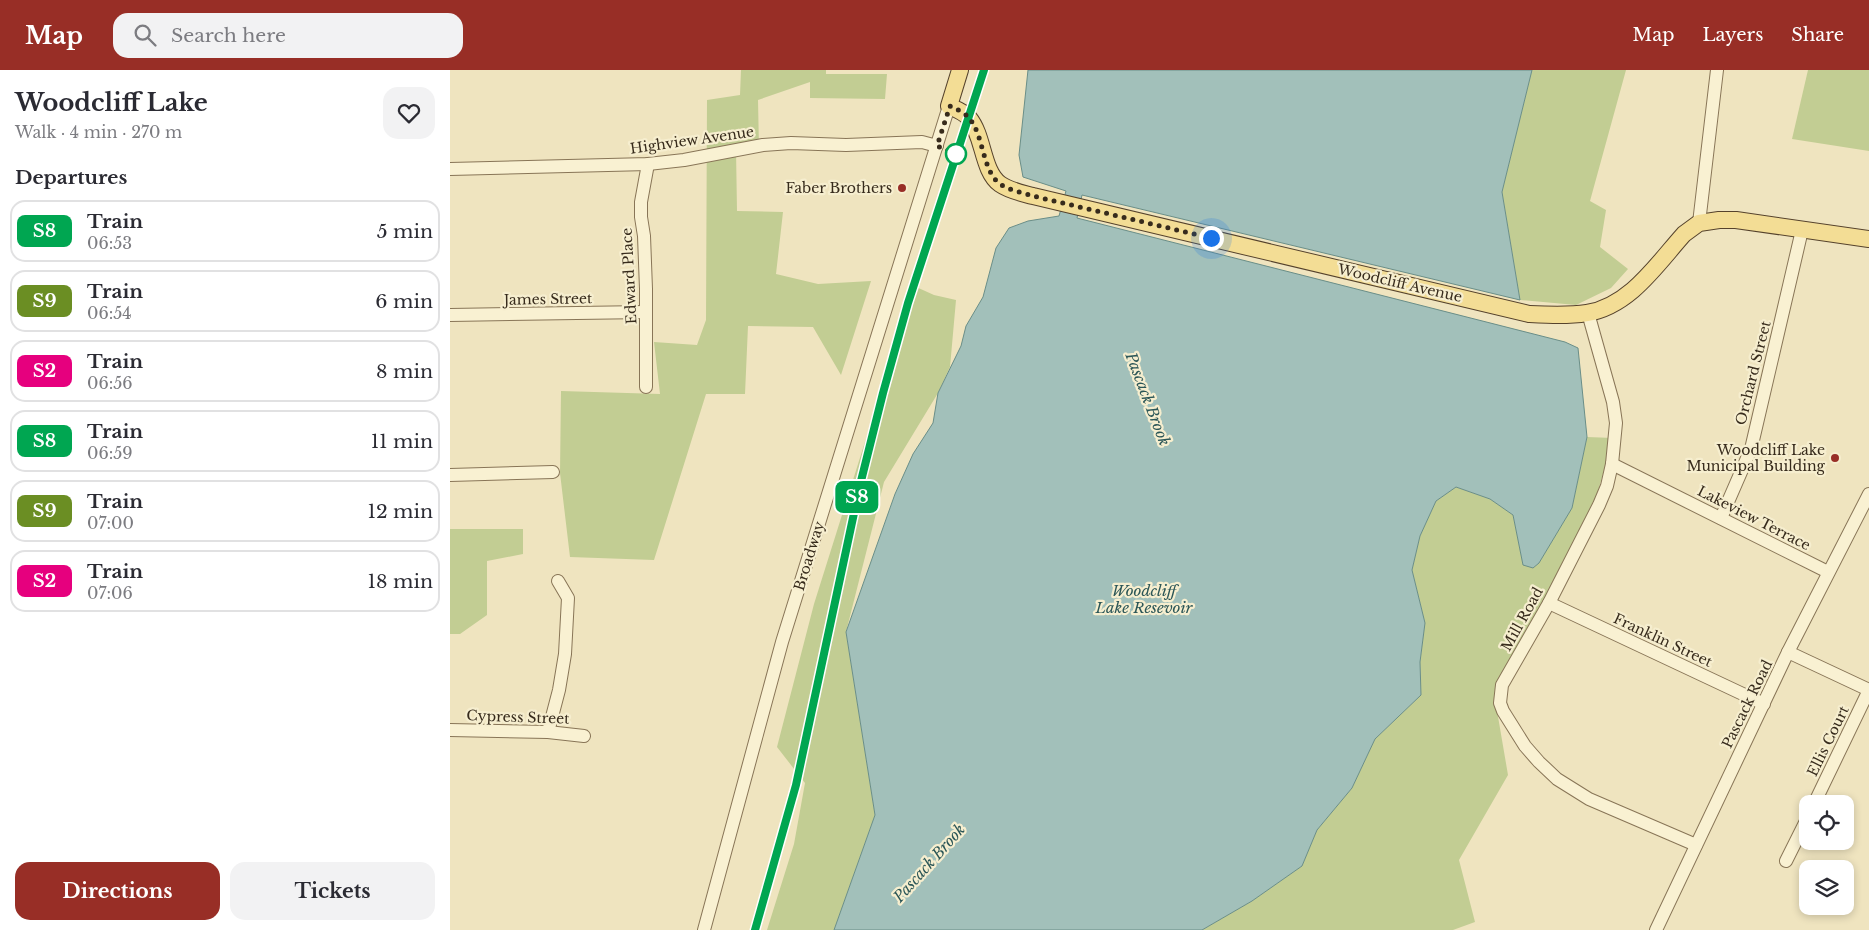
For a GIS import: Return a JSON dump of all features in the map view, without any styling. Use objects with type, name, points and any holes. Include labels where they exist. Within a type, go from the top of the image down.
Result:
[{"type":"main road","name":"Broadway","points":[[950,106],[960,70]]},
{"type":"main road","name":"Woodcliff Avenue","points":[[950,106],[968,117],[974,125],[996,180],[1008,188],[1063,203],[1529,314],[1560,315],[1588,313],[1613,304],[1625,296],[1684,234],[1699,223]]},
{"type":"main road","points":[[1699,223],[1736,220],[1869,239]]},
{"type":"street","points":[[1699,223],[1717,70]]},
{"type":"street","name":"Broadway","points":[[704,930],[782,642],[950,106]]},
{"type":"street","name":"Highview Avenue","points":[[450,169],[648,164],[684,160],[764,145],[791,143],[846,145],[922,142],[937,146]]},
{"type":"street","name":"Edward Place","points":[[646,387],[644,236],[641,202],[648,164]]},
{"type":"street","name":"Orchard Street","points":[[1721,518],[1750,449],[1802,230]]},
{"type":"street","name":"James Street","points":[[450,315],[646,312]]},
{"type":"street","name":"Mill Road","points":[[1588,313],[1613,402],[1616,423],[1612,464],[1607,486],[1599,505],[1549,602],[1502,685],[1500,703],[1525,746],[1539,762],[1572,790],[1696,845]]},
{"type":"street","name":"Lakeview Terrace","points":[[1612,464],[1828,572]]},
{"type":"street","points":[[450,475],[553,472]]},
{"type":"street","name":"Pascack Road","points":[[1656,930],[1788,652],[1869,494]]},
{"type":"street","points":[[548,732],[559,690],[565,654],[568,598],[558,581]]},
{"type":"street","name":"Franklin Street","points":[[1549,602],[1764,704]]},
{"type":"street","points":[[1788,652],[1869,690]]},
{"type":"street","name":"Ellis Court","points":[[1818,795],[1869,690]]},
{"type":"street","name":"Cypress Street","points":[[450,730],[548,732],[584,736]]},
{"type":"street","points":[[1786,861],[1799,835]]},
{"type":"green space","points":[[741,70],[826,70],[826,74],[887,74],[885,99],[810,98],[810,82],[758,100],[759,149],[736,149],[737,211],[783,212],[776,274],[818,284],[871,281],[841,375],[813,327],[748,326],[745,394],[706,394],[654,560],[570,557],[560,473],[561,391],[660,394],[654,342],[697,345],[706,320],[707,100],[740,95]]},
{"type":"green space","points":[[1532,70],[1626,70],[1590,201],[1606,210],[1600,247],[1628,269],[1611,288],[1576,305],[1520,300],[1502,192]]},
{"type":"green space","points":[[1808,70],[1869,70],[1869,151],[1792,139]]},
{"type":"green space","points":[[914,286],[934,295],[956,300],[950,367],[938,393],[884,482],[846,632],[875,815],[834,930],[767,930],[794,844],[805,783],[777,747],[814,604]]},
{"type":"green space","points":[[1587,437],[1613,438],[1593,509],[1495,699],[1508,775],[1459,860],[1475,922],[1453,930],[1202,930],[1252,901],[1302,866],[1317,830],[1352,788],[1375,739],[1421,695],[1420,662],[1425,623],[1412,570],[1420,536],[1436,501],[1456,487],[1490,499],[1513,515],[1523,564],[1533,568],[1539,563],[1572,508]]},
{"type":"green space","points":[[450,529],[523,529],[523,554],[487,561],[487,615],[460,634],[450,634]]},
{"type":"water","name":"Woodcliff Lake Resevoir","points":[[1028,70],[1532,70],[1502,192],[1520,300],[1082,195],[1077,218],[1565,342],[1578,348],[1587,437],[1572,508],[1539,563],[1533,568],[1523,565],[1513,515],[1490,499],[1456,487],[1436,501],[1420,536],[1412,570],[1425,623],[1420,662],[1421,695],[1375,739],[1352,788],[1317,830],[1302,866],[1252,901],[1202,930],[834,930],[875,815],[846,632],[895,494],[913,454],[933,423],[938,393],[961,346],[966,326],[983,297],[996,248],[1009,228],[1028,221],[1059,216],[1066,191],[1023,177],[1019,155]]},
{"type":"railway","points":[[755,930],[796,785],[860,485],[883,393],[908,303],[984,70]]},
{"type":"train","name":"S8","points":[[755,930],[796,785],[860,485],[883,393],[908,303],[984,70]]},
{"type":"place","name":"Faber Brothers","points":[[902,188]]},
{"type":"place","name":"Woodcliff Lake Municipal Building","points":[[1835,458]]},
{"type":"route","points":[[956,154],[937,146],[950,106],[968,117],[974,125],[992,174],[1000,184],[1033,196],[1211,238]]},
{"type":"water label","name":"Pascack Brook","points":[[1148,399]]},
{"type":"water label","name":"Pascack Brook","points":[[929,863]]}]
